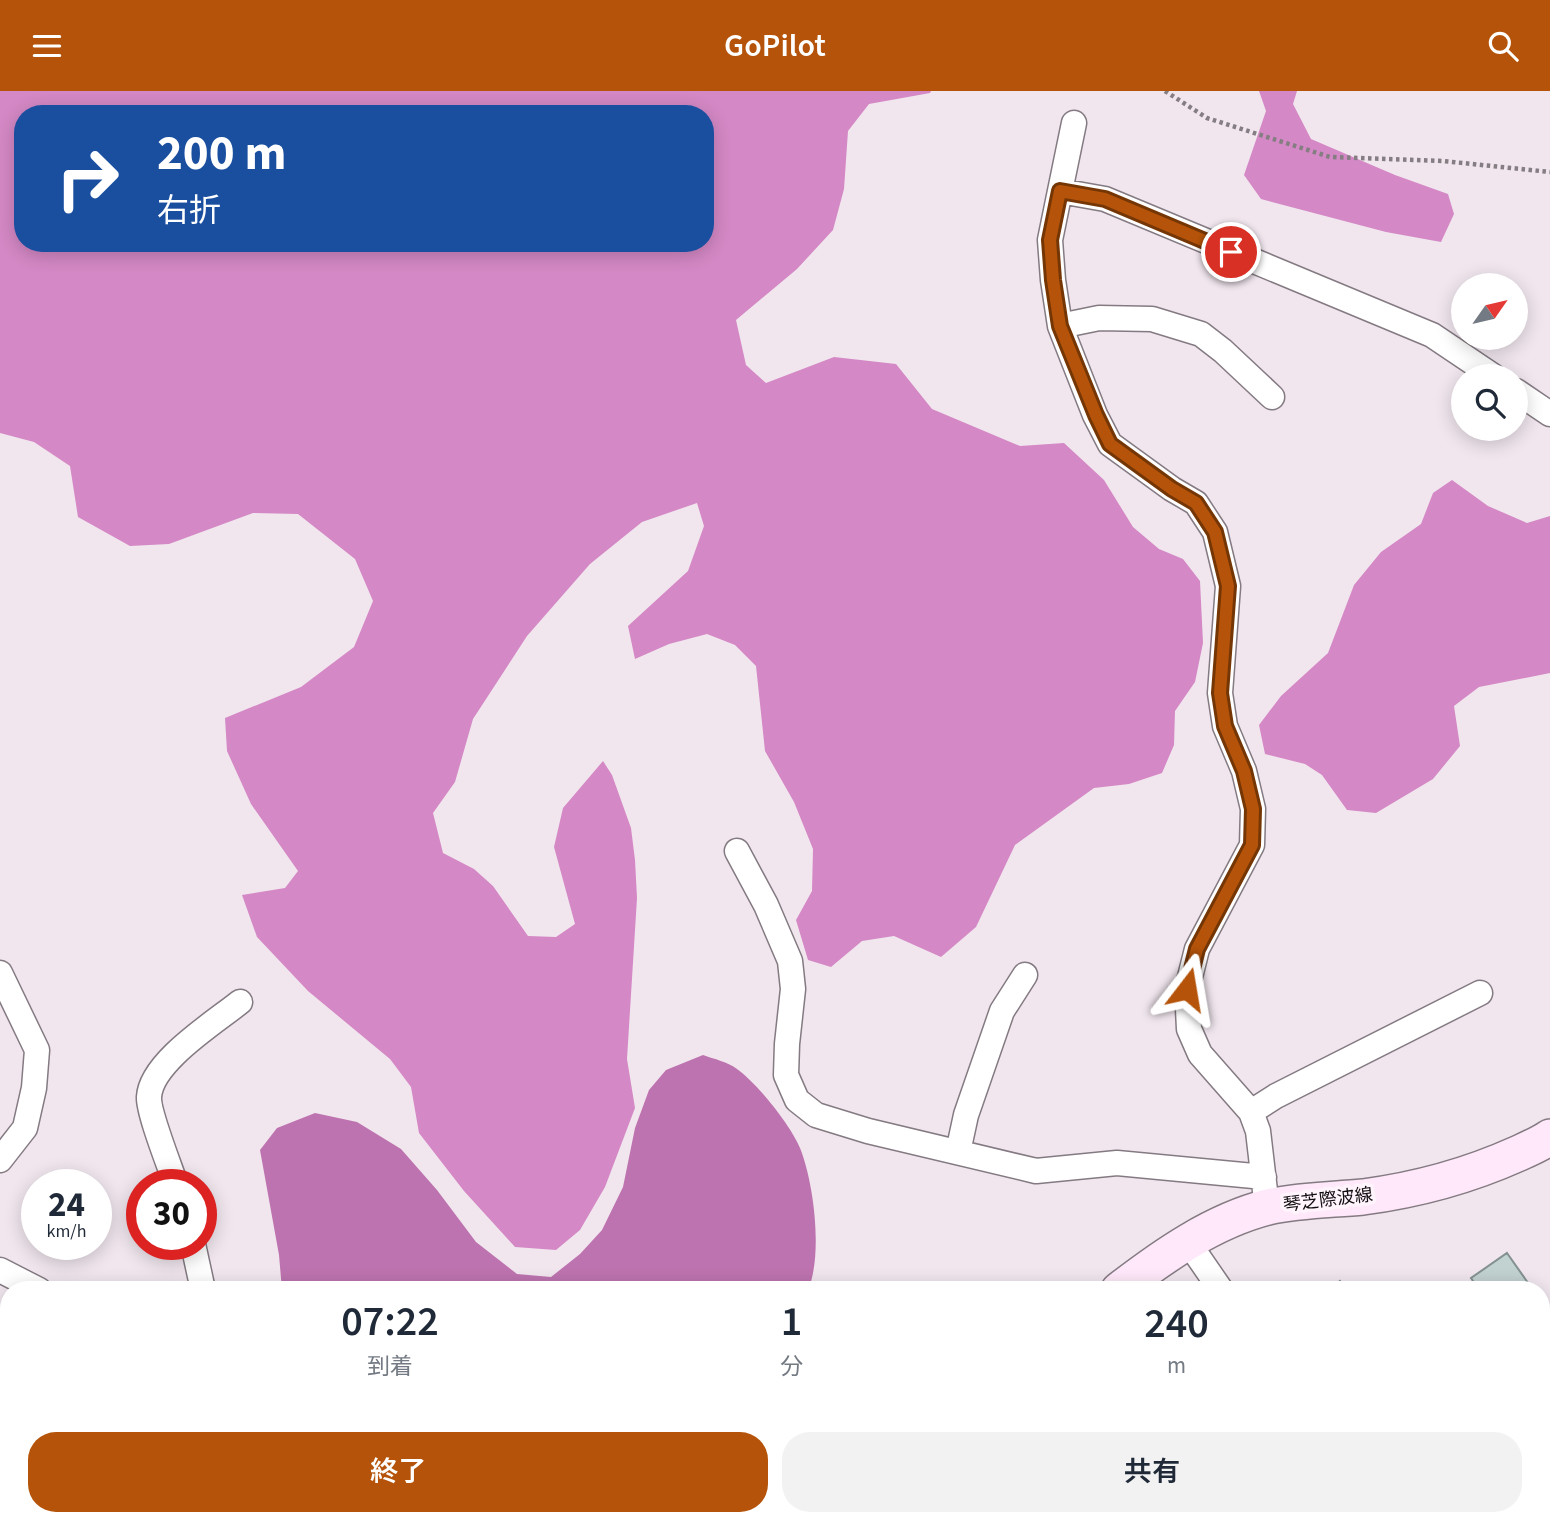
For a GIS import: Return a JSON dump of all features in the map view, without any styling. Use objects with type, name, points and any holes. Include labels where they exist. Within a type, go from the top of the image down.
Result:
[{"type":"main road","name":"琴芝際波線","points":[[1132,1281],[1266,1192],[1364,1196],[1415,1188],[1503,1160],[1550,1137]]},
{"type":"street","points":[[737,851],[766,905],[790,961],[793,989],[786,1075],[797,1100],[816,1115],[868,1131],[1036,1171],[1117,1163],[1266,1192],[1258,1131],[1251,1112],[1200,1054],[1189,1029],[1187,989],[1197,949],[1252,845],[1253,809],[1244,771],[1225,726],[1220,693],[1228,586],[1215,532],[1196,503],[1110,444],[1060,326],[1050,240],[1074,123]]},
{"type":"street","points":[[1060,191],[1105,199],[1432,335],[1475,364]]},
{"type":"street","points":[[1060,326],[1099,318],[1152,319],[1201,334],[1272,397]]},
{"type":"street","points":[[1528,399],[1550,414]]},
{"type":"street","points":[[0,973],[37,1050],[34,1088],[25,1128],[0,1160]]},
{"type":"street","points":[[958,1151],[966,1115],[1002,1011],[1024,975]]},
{"type":"street","points":[[1251,1112],[1276,1096],[1480,993]]},
{"type":"street","points":[[171,1169],[149,1100],[152,1085],[169,1060],[240,1002]]},
{"type":"street","points":[[1188,1242],[1215,1281]]},
{"type":"street","points":[[196,1260],[201,1281]]},
{"type":"street","points":[[0,1270],[21,1281]]},
{"type":"path","points":[[1165,91],[1207,118],[1330,157],[1443,161],[1550,172]]},
{"type":"shaded area","points":[[0,91],[931,91],[869,104],[848,131],[844,189],[833,230],[797,269],[736,320],[746,365],[766,383],[834,357],[896,364],[932,409],[1020,446],[1064,443],[1104,480],[1133,527],[1159,549],[1183,559],[1200,581],[1203,643],[1195,682],[1175,711],[1174,745],[1162,773],[1129,784],[1094,788],[1015,845],[976,927],[941,957],[894,936],[862,941],[831,967],[808,960],[796,920],[812,891],[813,849],[794,802],[765,751],[756,666],[735,645],[707,634],[669,644],[635,659],[628,626],[688,571],[704,526],[697,503],[642,522],[590,564],[527,636],[473,719],[455,782],[433,813],[443,853],[474,869],[493,886],[528,936],[556,937],[575,924],[554,847],[563,808],[603,761],[612,775],[631,828],[637,898],[627,1059],[635,1108],[605,1187],[580,1230],[556,1250],[515,1247],[464,1191],[419,1133],[411,1087],[390,1059],[308,991],[257,937],[242,895],[285,888],[298,871],[251,804],[227,751],[225,718],[301,687],[354,647],[373,601],[355,559],[298,514],[253,513],[169,544],[130,546],[78,517],[70,466],[34,442],[0,433]]},
{"type":"shaded area","points":[[1259,91],[1297,91],[1293,104],[1311,139],[1395,175],[1448,194],[1454,214],[1441,242],[1386,232],[1261,199],[1244,175],[1266,111]]},
{"type":"shaded area","points":[[1452,480],[1488,506],[1527,523],[1550,516],[1550,673],[1479,687],[1454,706],[1460,746],[1433,779],[1376,813],[1347,810],[1322,775],[1305,764],[1265,754],[1259,725],[1281,696],[1328,653],[1354,585],[1381,552],[1421,524],[1433,493]]},
{"type":"shaded area","points":[[703,1055],[729,1064],[763,1094],[781,1117],[800,1148],[813,1199],[816,1239],[811,1281],[281,1281],[260,1150],[277,1128],[315,1113],[357,1122],[401,1149],[437,1190],[476,1242],[517,1274],[551,1277],[580,1254],[602,1230],[623,1187],[635,1128],[649,1090],[666,1070]]},
{"type":"building","points":[[1507,1253],[1527,1281],[1473,1281],[1471,1278]]},
{"type":"route","points":[[1187,989],[1197,949],[1252,845],[1253,809],[1244,771],[1225,726],[1220,693],[1228,586],[1215,532],[1196,503],[1110,444],[1076,369],[1060,326],[1053,280],[1050,240],[1060,191],[1105,199],[1231,252]]}]
